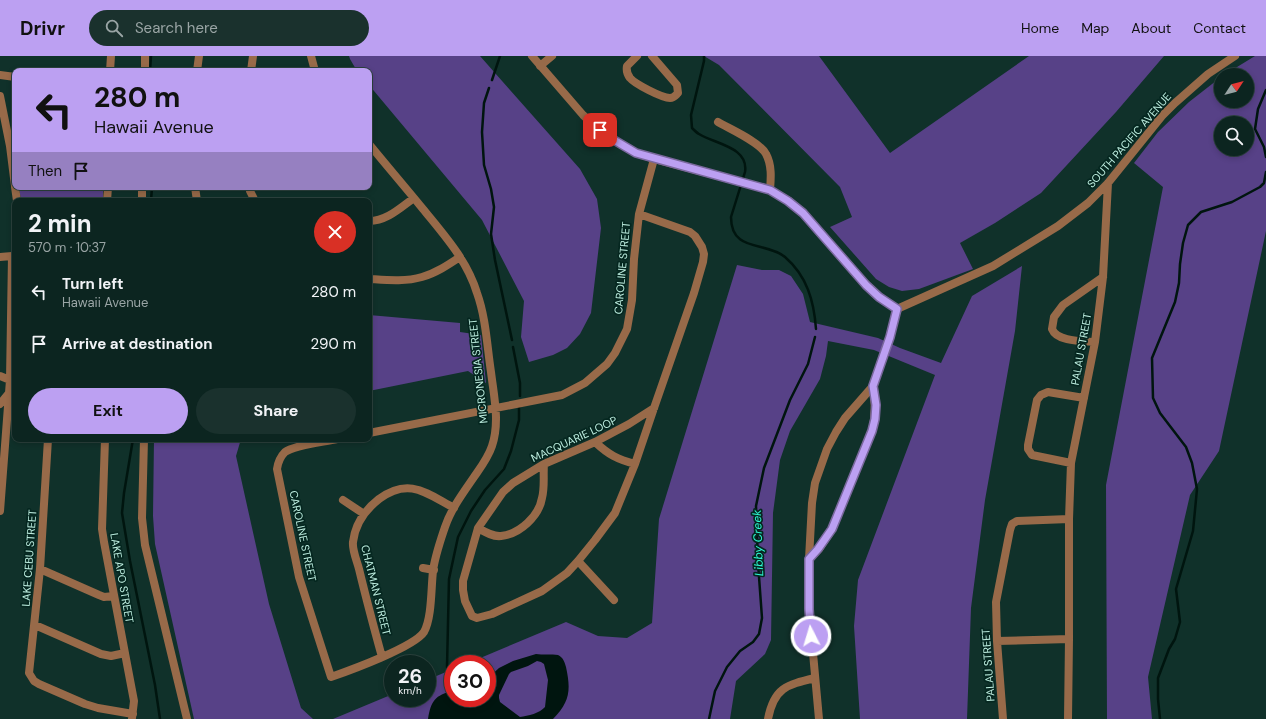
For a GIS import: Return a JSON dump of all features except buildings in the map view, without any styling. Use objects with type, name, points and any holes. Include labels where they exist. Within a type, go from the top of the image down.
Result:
[{"type":"street","points":[[110,68],[111,56]]},
{"type":"street","points":[[145,56],[145,68]]},
{"type":"street","points":[[197,68],[198,56]]},
{"type":"street","points":[[251,68],[252,56]]},
{"type":"street","points":[[311,56],[314,68]]},
{"type":"street","points":[[532,56],[583,115],[600,130],[636,153],[770,190],[788,201],[803,213],[866,285],[879,297],[897,309],[890,337],[873,386],[845,418],[827,449],[815,483],[812,503],[809,559],[809,609],[819,719]]},
{"type":"street","points":[[540,66],[552,56]]},
{"type":"street","points":[[637,56],[627,66],[627,73],[631,79],[663,96],[672,98],[678,93],[677,85],[652,56]]},
{"type":"street","name":"SOUTH PACIFIC AVENUE","points":[[897,309],[993,266],[1058,226],[1088,203],[1108,183],[1162,116],[1175,103],[1208,74],[1235,56]]},
{"type":"street","points":[[0,75],[12,77]]},
{"type":"street","points":[[0,96],[12,159]]},
{"type":"street","points":[[718,122],[754,141],[764,149],[770,163],[770,190]]},
{"type":"street","name":"MICRONESIA STREET","points":[[331,677],[382,657],[411,642],[422,634],[426,628],[429,617],[434,570],[446,525],[454,508],[488,456],[496,433],[496,407],[483,312],[470,274],[444,234],[372,148]]},
{"type":"street","name":"CAROLINE STREET","points":[[372,431],[562,395],[585,383],[607,364],[615,353],[627,329],[632,300],[634,259],[639,214],[654,159]]},
{"type":"street","name":"PALAU STREET","points":[[1068,719],[1069,519],[1071,463],[1095,342],[1103,277],[1108,183]]},
{"type":"street","points":[[372,220],[382,219],[390,215],[414,198]]},
{"type":"street","name":"MACQUARIE LOOP","points":[[639,214],[690,232],[699,241],[704,254],[700,272],[654,408],[635,464],[615,513],[578,561],[567,572],[542,591],[492,614],[477,618],[472,616],[464,601],[462,590],[463,581],[478,528],[503,492],[513,482],[544,464],[595,442],[629,424],[654,408]]},
{"type":"street","points":[[0,257],[12,256],[10,380],[0,510]]},
{"type":"street","points":[[372,279],[402,280],[421,278],[440,270],[460,257]]},
{"type":"street","points":[[1095,342],[1060,337],[1055,334],[1052,329],[1054,317],[1063,305],[1103,277]]},
{"type":"street","points":[[0,376],[10,380]]},
{"type":"street","points":[[809,559],[832,529],[868,441],[875,419],[876,405],[873,386]]},
{"type":"street","points":[[0,404],[9,392]]},
{"type":"street","points":[[1071,463],[1032,455],[1028,449],[1037,400],[1041,394],[1048,392],[1084,398]]},
{"type":"street","name":"LAKE CEBU STREET","points":[[48,442],[40,570],[29,673],[31,677],[39,684],[85,704],[132,716]]},
{"type":"street","name":"LAKE APO STREET","points":[[105,442],[102,529],[134,701],[132,716]]},
{"type":"street","points":[[144,442],[142,518],[145,545],[187,719]]},
{"type":"street","name":"CAROLINE STREET","points":[[322,442],[293,448],[286,452],[281,456],[277,469],[299,577],[331,677]]},
{"type":"street","points":[[595,442],[616,458],[635,464]]},
{"type":"street","points":[[478,528],[492,535],[501,536],[517,530],[534,517],[542,498],[544,464]]},
{"type":"street","name":"CHATMAN STREET","points":[[382,657],[353,544],[358,524],[373,504],[384,495],[396,489],[412,487],[454,508]]},
{"type":"street","points":[[343,500],[364,514]]},
{"type":"street","name":"PALAU STREET","points":[[1003,719],[997,641],[996,602],[1010,530],[1012,524],[1020,520],[1069,519]]},
{"type":"street","points":[[578,561],[614,600]]},
{"type":"street","points":[[423,568],[434,570]]},
{"type":"street","points":[[40,570],[99,596],[114,596]]},
{"type":"street","points":[[35,625],[101,654],[111,656],[125,653]]},
{"type":"street","points":[[997,641],[1069,639]]},
{"type":"street","points":[[768,719],[775,697],[784,689],[794,683],[815,678]]},
{"type":"shaded area","points":[[349,56],[480,56],[580,169],[597,199],[601,228],[591,313],[580,334],[567,348],[553,355],[529,362],[521,337],[524,301],[482,220],[372,89],[372,68],[355,68]]},
{"type":"shaded area","points":[[704,56],[819,56],[890,153],[1029,56],[1164,56],[1116,112],[1041,193],[995,223],[960,243],[973,269],[919,289],[902,291],[889,287],[876,279],[830,227],[852,217],[840,187],[719,65]]},
{"type":"shaded area","points":[[1255,56],[1266,56],[1266,231],[1219,451],[1190,495],[1148,677],[1152,719],[1107,719],[1106,485],[1163,187],[1134,163],[1158,132],[1189,102],[1214,82],[1214,108],[1254,108],[1254,68],[1235,68]]},
{"type":"shaded area","points":[[19,190],[103,190],[103,198],[21,198]]},
{"type":"shaded area","points":[[737,265],[762,270],[779,270],[791,276],[803,294],[810,322],[878,338],[941,363],[972,296],[1022,266],[1015,331],[985,500],[971,608],[967,719],[860,719],[854,626],[858,580],[935,375],[874,350],[828,341],[820,379],[790,431],[780,460],[773,513],[771,640],[765,654],[736,681],[730,719],[333,719],[384,698],[384,707],[436,707],[436,676],[444,673],[444,707],[496,707],[496,655],[487,655],[566,622],[598,636],[627,638],[652,623],[659,519]]},
{"type":"shaded area","points":[[372,315],[460,323],[460,332],[481,335],[486,383],[468,371],[372,390]]},
{"type":"shaded area","points":[[154,442],[240,442],[236,456],[269,604],[301,708],[313,719],[194,719],[155,544],[153,516]]},
{"type":"shaded area","points":[[536,654],[560,656],[566,665],[569,689],[566,701],[559,713],[553,719],[428,719],[431,707],[436,707],[436,699],[444,694],[444,707],[496,707],[496,671],[513,661]],"holes":[[[537,661],[544,664],[548,680],[545,707],[537,713],[520,717],[500,702],[499,695],[511,672]]]},
{"type":"waterway","points":[[150,68],[151,56]]},
{"type":"waterway","points":[[492,80],[500,56]]},
{"type":"waterway","name":"Libby Creek","points":[[704,56],[691,115],[692,128],[699,134],[730,147],[742,157],[745,164],[745,172],[731,217],[733,228],[737,236],[743,241],[777,252],[793,264],[808,290],[816,329]]},
{"type":"waterway","points":[[489,88],[484,103],[482,132],[484,165],[491,189],[494,207],[491,234],[495,260],[512,340]]},
{"type":"waterway","points":[[1266,90],[1258,109],[1255,129],[1264,147],[1266,157]]},
{"type":"waterway","points":[[1160,719],[1158,678],[1169,649],[1175,639],[1180,622],[1176,589],[1193,531],[1197,489],[1192,463],[1186,447],[1160,413],[1153,398],[1152,358],[1175,302],[1179,283],[1183,243],[1188,225],[1201,212],[1232,202],[1260,187],[1264,183],[1266,172]]},
{"type":"waterway","points":[[151,198],[152,190]]},
{"type":"waterway","name":"Libby Creek","points":[[709,719],[715,691],[727,667],[740,651],[753,642],[759,634],[762,618],[756,506],[764,468],[790,400],[808,364],[815,337]]},
{"type":"waterway","points":[[513,347],[520,383],[520,396]]},
{"type":"waterway","points":[[447,655],[449,579],[458,537],[471,511],[485,490],[504,469],[511,451],[519,420],[519,407]]},
{"type":"waterway","points":[[132,442],[122,513],[155,685],[160,719]]},
{"type":"route","points":[[600,130],[636,153],[770,190],[788,201],[803,213],[866,285],[879,297],[897,309],[890,337],[873,386],[876,405],[872,431],[832,529],[826,539],[809,559],[809,609],[811,636]]}]
